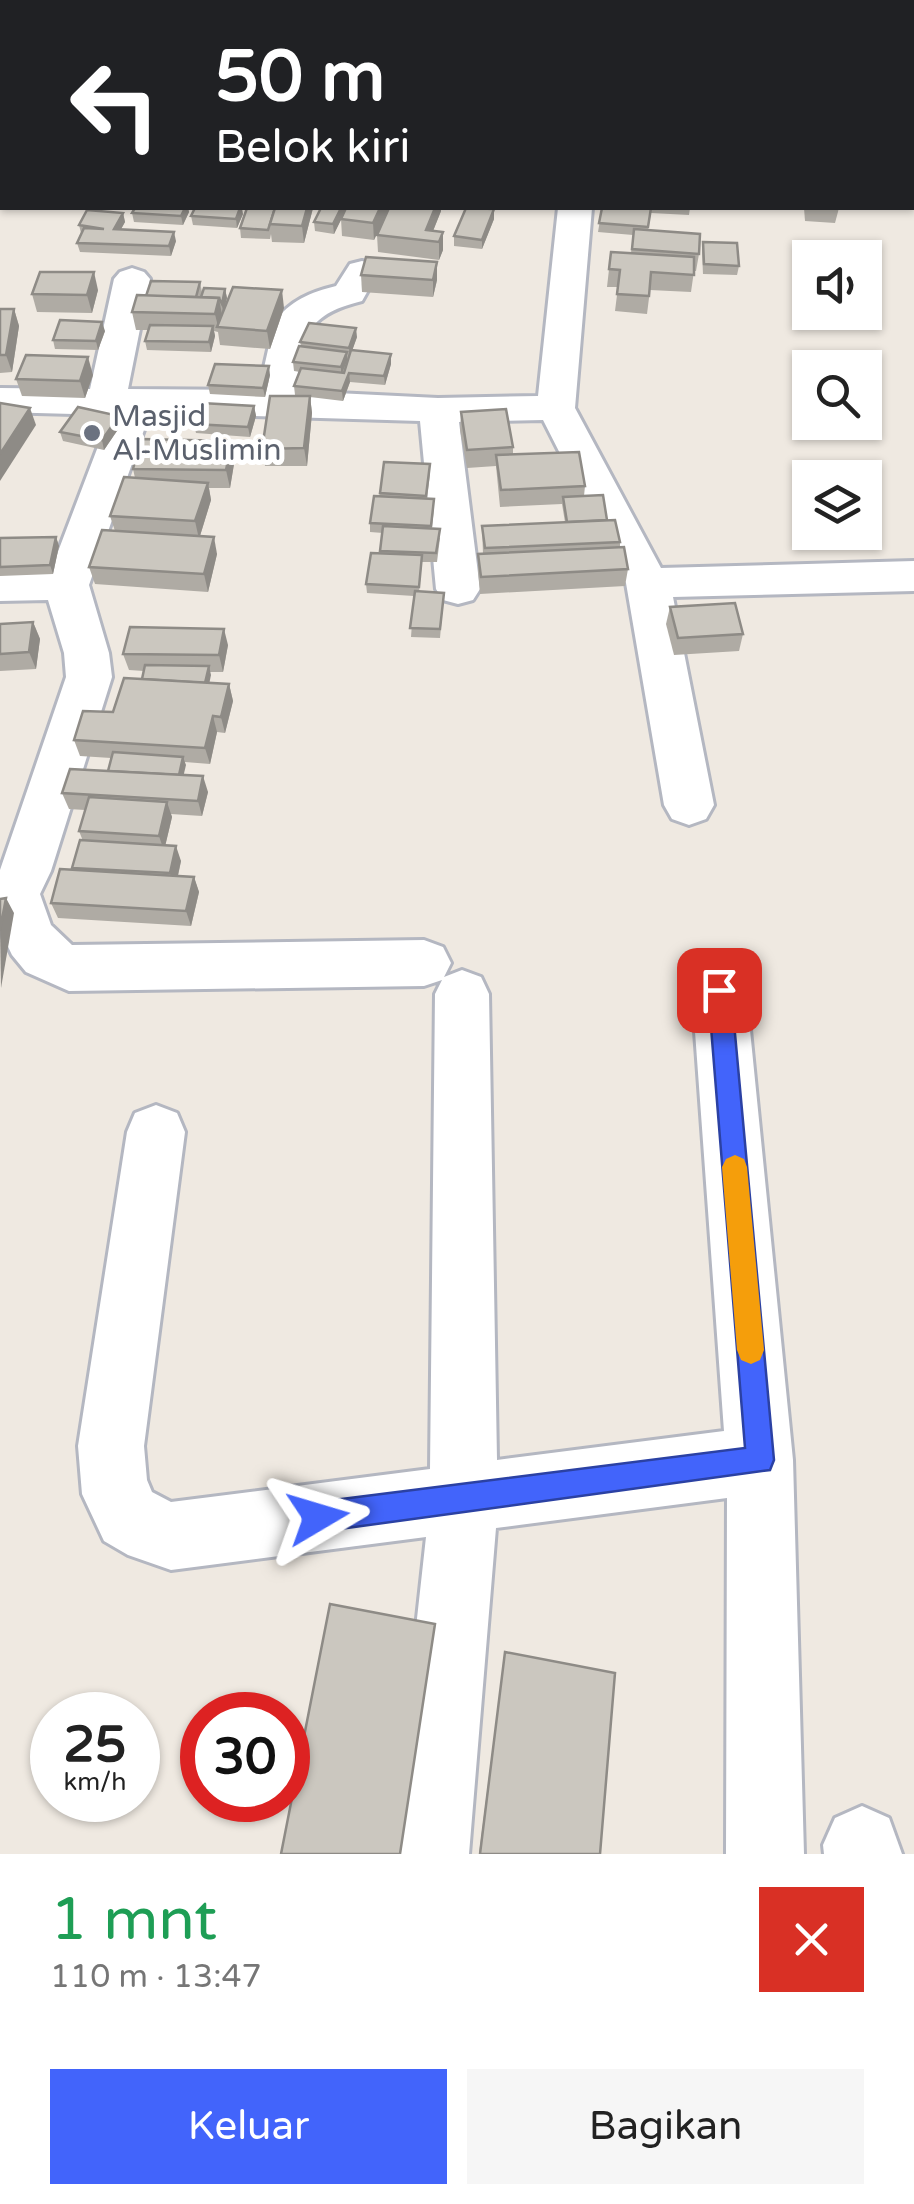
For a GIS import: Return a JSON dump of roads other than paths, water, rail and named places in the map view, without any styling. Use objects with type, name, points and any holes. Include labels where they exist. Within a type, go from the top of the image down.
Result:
[{"type":"street","points":[[576,210],[556,408],[648,583],[689,805]]},
{"type":"street","points":[[275,402],[292,323],[321,300],[349,293],[362,272]]},
{"type":"street","points":[[132,279],[120,403],[66,585],[68,601],[88,652],[89,677],[26,872],[7,893],[36,950],[47,960],[69,968],[443,978],[464,1499],[430,1854]]},
{"type":"street","points":[[0,400],[275,402],[438,410],[556,408]]},
{"type":"street","points":[[438,410],[458,589]]},
{"type":"street","points":[[648,583],[914,576]]},
{"type":"street","points":[[0,586],[66,585]]},
{"type":"street","points":[[719,990],[760,1460],[765,1854]]},
{"type":"street","points":[[156,1132],[111,1446],[112,1484],[124,1516],[146,1531],[171,1536],[760,1460]]},
{"type":"place","name":"Masjid Al-Muslimin","points":[[92,433]]}]
